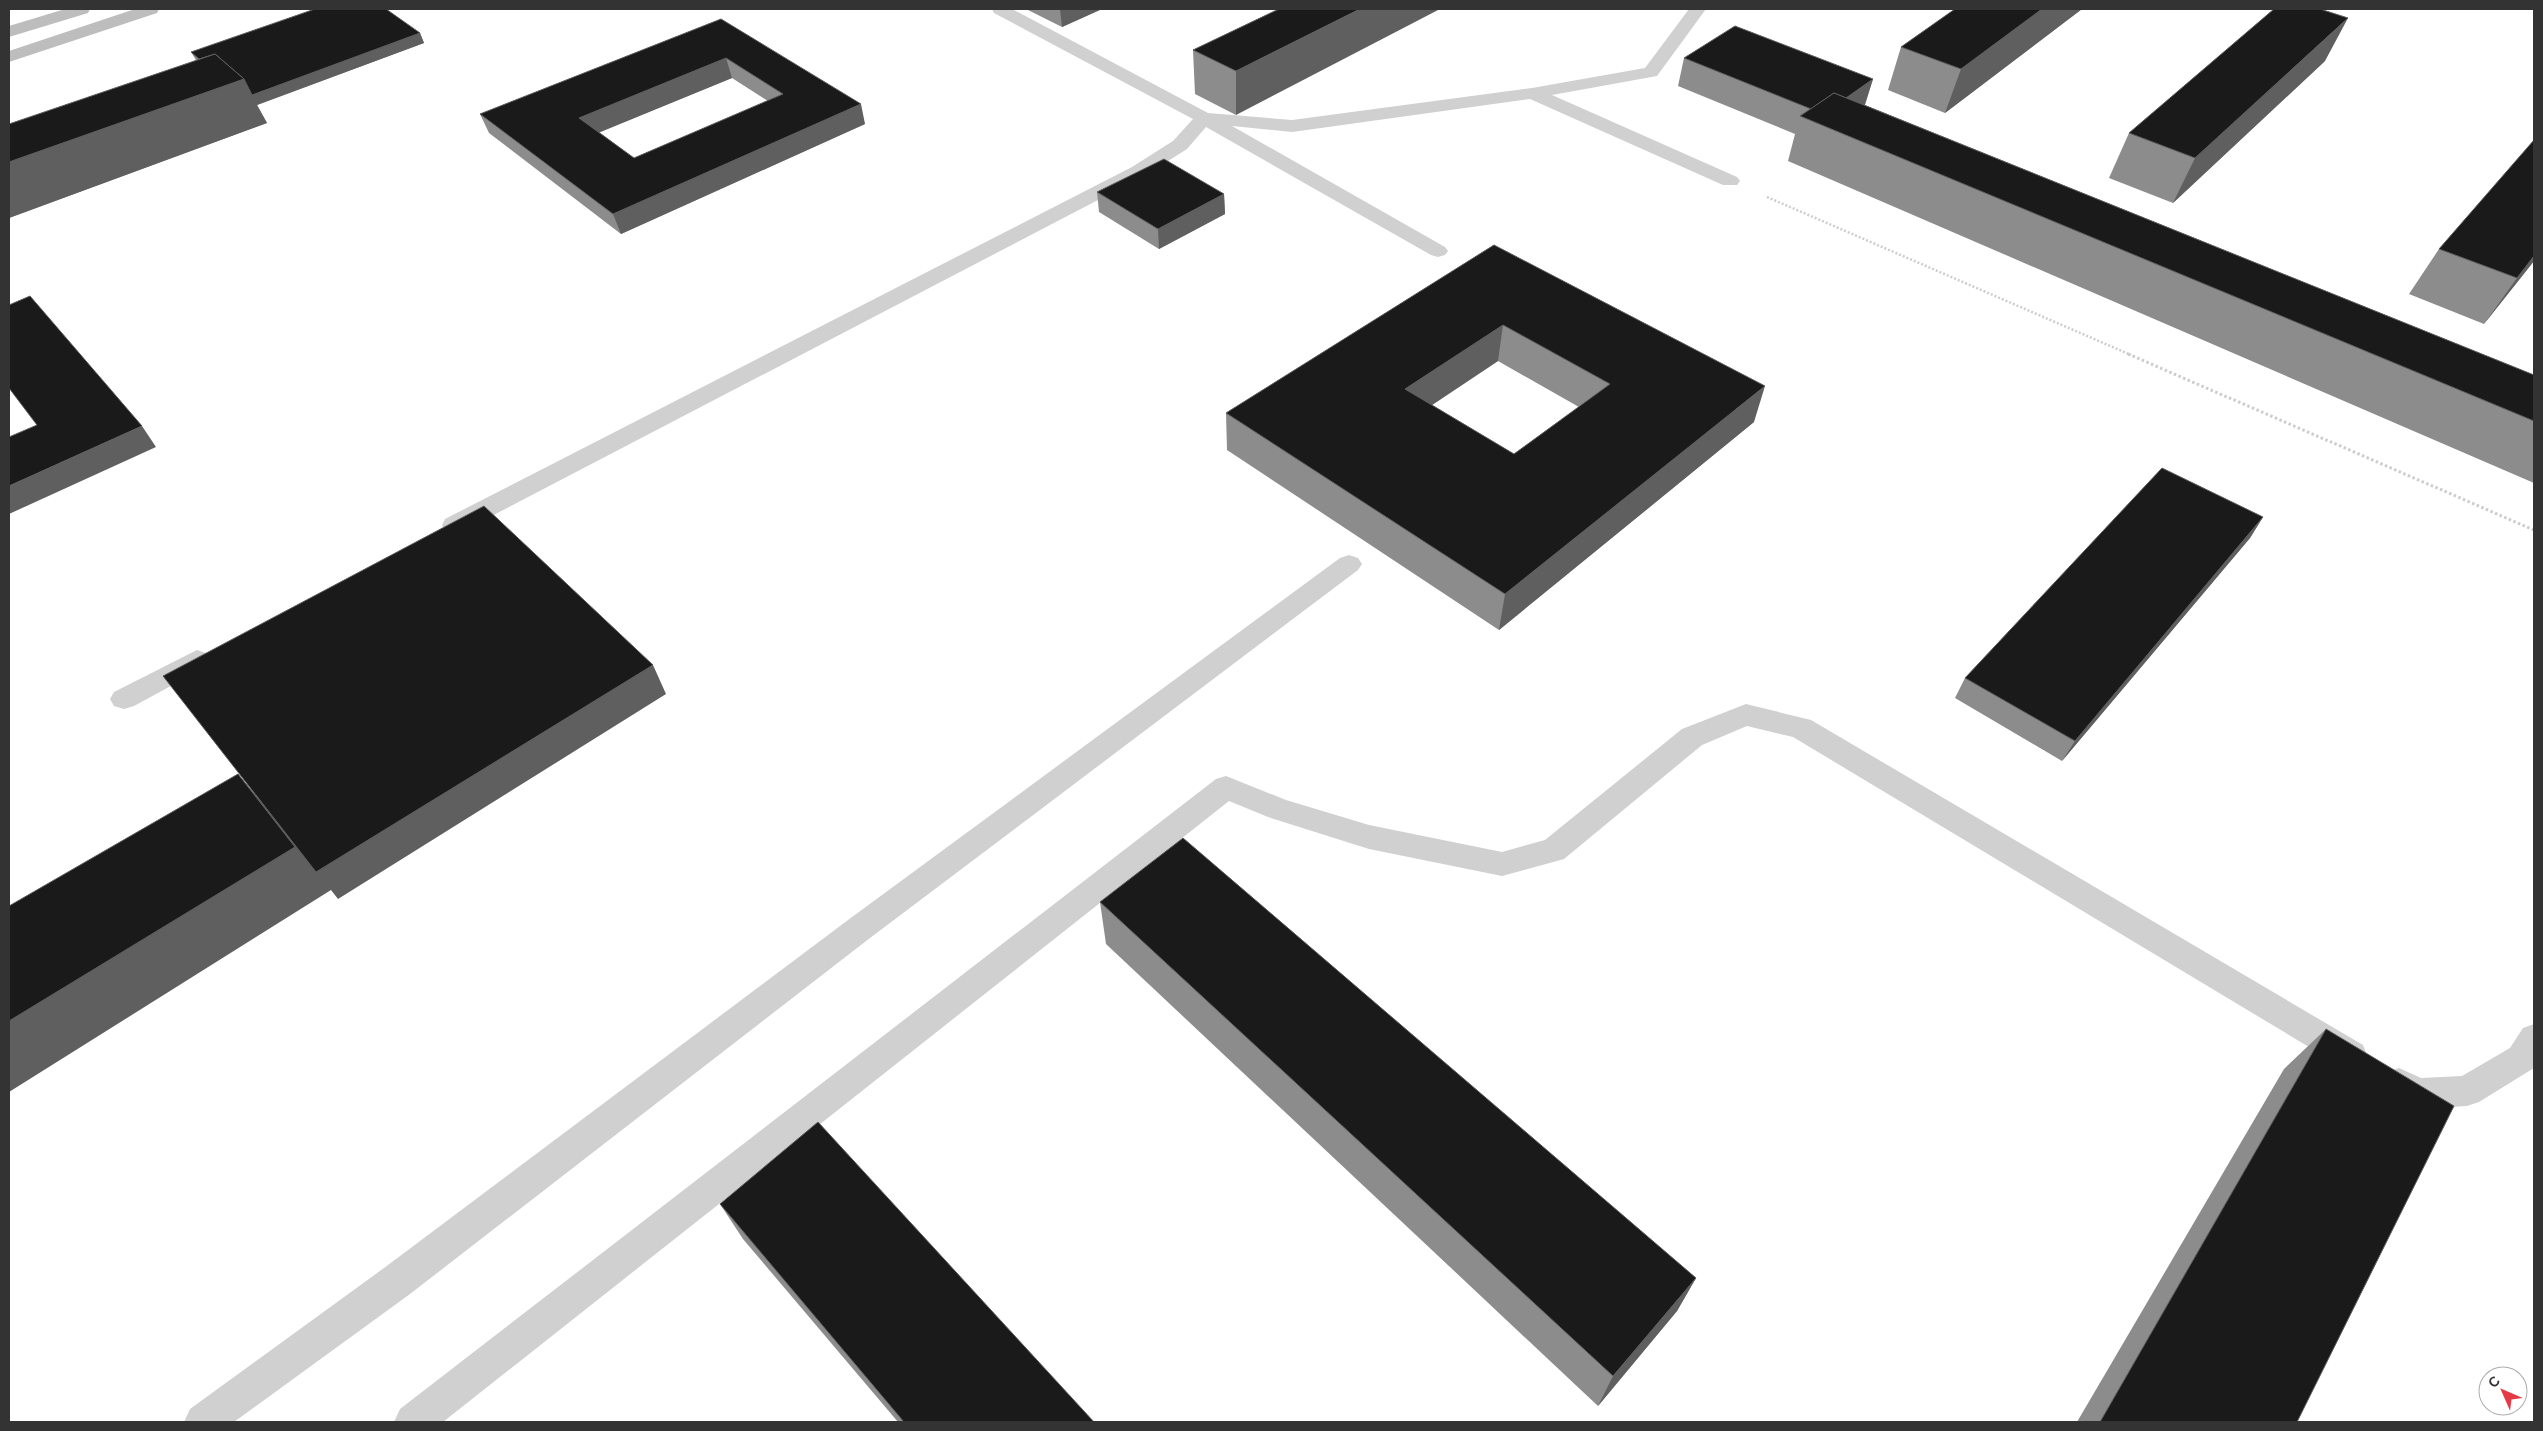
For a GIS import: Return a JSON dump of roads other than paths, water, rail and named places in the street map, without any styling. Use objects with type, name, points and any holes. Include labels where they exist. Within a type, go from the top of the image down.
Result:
[{"type":"main road","points":[[9,32],[82,9]]},
{"type":"main road","points":[[9,57],[151,9]]},
{"type":"lane","points":[[1000,9],[1204,118],[1438,252]]},
{"type":"lane","points":[[1204,118],[1292,126],[1532,93],[1651,72],[1698,9]]},
{"type":"lane","points":[[1532,93],[1730,181]]},
{"type":"lane","points":[[439,533],[1139,171],[1180,145],[1204,118]]},
{"type":"lane","points":[[203,1422],[397,1281],[859,929],[1349,564]]},
{"type":"lane","points":[[124,698],[220,648]]},
{"type":"lane","points":[[413,1422],[1226,787],[1278,809],[1370,837],[1502,864],[1554,850],[1692,737],[1746,715],[1801,728],[2417,1094],[2467,1091],[2522,1058],[2534,1038]]}]
